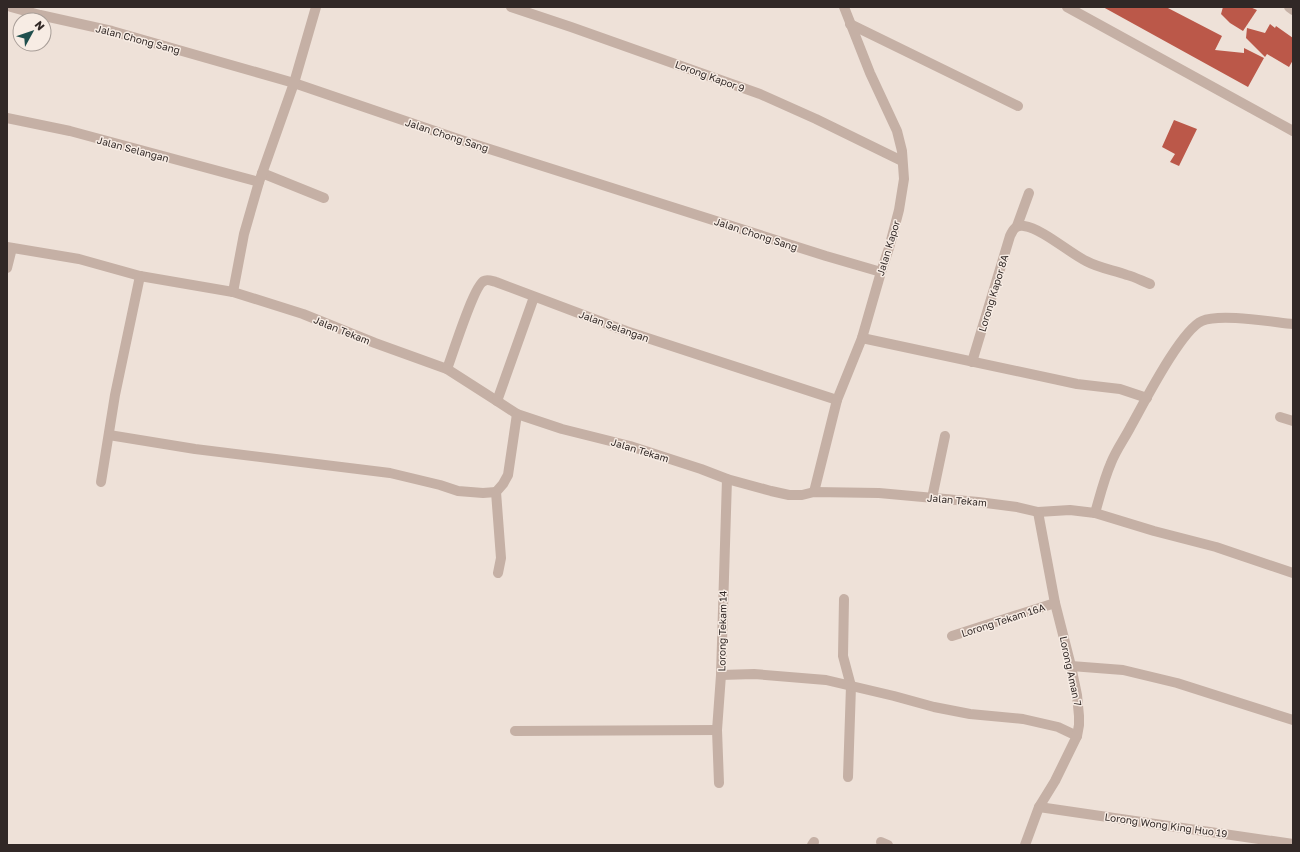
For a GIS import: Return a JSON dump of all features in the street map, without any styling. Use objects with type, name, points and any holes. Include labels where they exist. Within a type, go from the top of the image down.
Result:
[{"type":"street","name":"Jalan Chong Sang","points":[[11,7],[112,31],[294,83],[461,140],[826,256],[881,272]]},
{"type":"street","points":[[233,292],[244,234],[260,177],[294,83],[316,7]]},
{"type":"street","name":"Lorong Kapor 9","points":[[511,7],[760,94],[816,119],[902,161]]},
{"type":"street","name":"Jalan Kapor","points":[[814,492],[837,400],[862,338],[899,210],[904,179],[902,151],[897,132],[870,73],[844,7]]},
{"type":"street","points":[[1067,7],[1293,131]]},
{"type":"street","points":[[1289,7],[1293,10]]},
{"type":"street","points":[[850,24],[1018,106]]},
{"type":"street","name":"Jalan Selangan","points":[[7,118],[70,131],[260,177],[324,198]]},
{"type":"street","name":"Lorong Kapor 8A","points":[[972,362],[1010,236],[1017,226],[1029,193]]},
{"type":"street","points":[[1017,226],[1029,227],[1044,234],[1085,260],[1105,269],[1127,275],[1150,284]]},
{"type":"street","points":[[7,268],[9,247]]},
{"type":"street","name":"Jalan Tekam","points":[[9,247],[79,259],[140,276],[233,292],[303,314],[375,343],[447,369],[516,414],[562,429],[630,446],[727,479],[771,492],[789,495],[802,495],[814,492],[878,493],[978,502],[1017,507],[1038,512],[1070,510],[1095,513],[1216,547],[1293,572]]},
{"type":"street","points":[[101,482],[115,395],[140,276]]},
{"type":"street","name":"Jalan Selangan","points":[[447,369],[474,295],[481,283],[488,280],[626,331],[837,400]]},
{"type":"street","points":[[497,401],[534,297]]},
{"type":"street","points":[[1095,513],[1111,462],[1179,345],[1193,327],[1203,320],[1225,317],[1293,324]]},
{"type":"street","points":[[862,338],[1077,384],[1120,389],[1147,398]]},
{"type":"street","points":[[109,435],[195,449],[390,473],[458,491],[482,493],[496,492],[508,475],[516,414]]},
{"type":"street","points":[[1280,417],[1293,421]]},
{"type":"street","points":[[932,498],[945,436]]},
{"type":"street","name":"Lorong Tekam 14","points":[[719,783],[717,730],[721,675],[727,479]]},
{"type":"street","points":[[496,492],[501,558],[498,573]]},
{"type":"street","name":"Lorong Aman 7","points":[[1025,845],[1039,807],[1055,781],[1077,736],[1079,716],[1072,666],[1055,603],[1038,512]]},
{"type":"street","points":[[844,599],[843,656],[851,686],[848,777]]},
{"type":"street","name":"Lorong Tekam 16A","points":[[952,636],[1055,603]]},
{"type":"street","points":[[1072,666],[1123,670],[1177,683],[1293,720]]},
{"type":"street","points":[[721,675],[754,674],[826,680],[941,709],[970,714],[1023,719],[1058,728],[1077,736]]},
{"type":"street","points":[[516,731],[717,730]]},
{"type":"street","name":"Lorong Wong King Huo 19","points":[[1039,807],[1293,844]]},
{"type":"building","points":[[1103,7],[1166,7],[1222,36],[1215,50],[1244,53],[1244,48],[1264,58],[1248,87]]},
{"type":"building","points":[[1223,7],[1250,7],[1257,10],[1243,31],[1230,23],[1221,14]]},
{"type":"building","points":[[1270,24],[1275,28],[1276,26],[1293,38],[1293,60],[1289,67],[1267,54],[1265,57],[1246,38],[1247,28],[1265,33]]},
{"type":"building","points":[[1174,120],[1197,129],[1179,166],[1170,162],[1175,154],[1162,147]]}]
